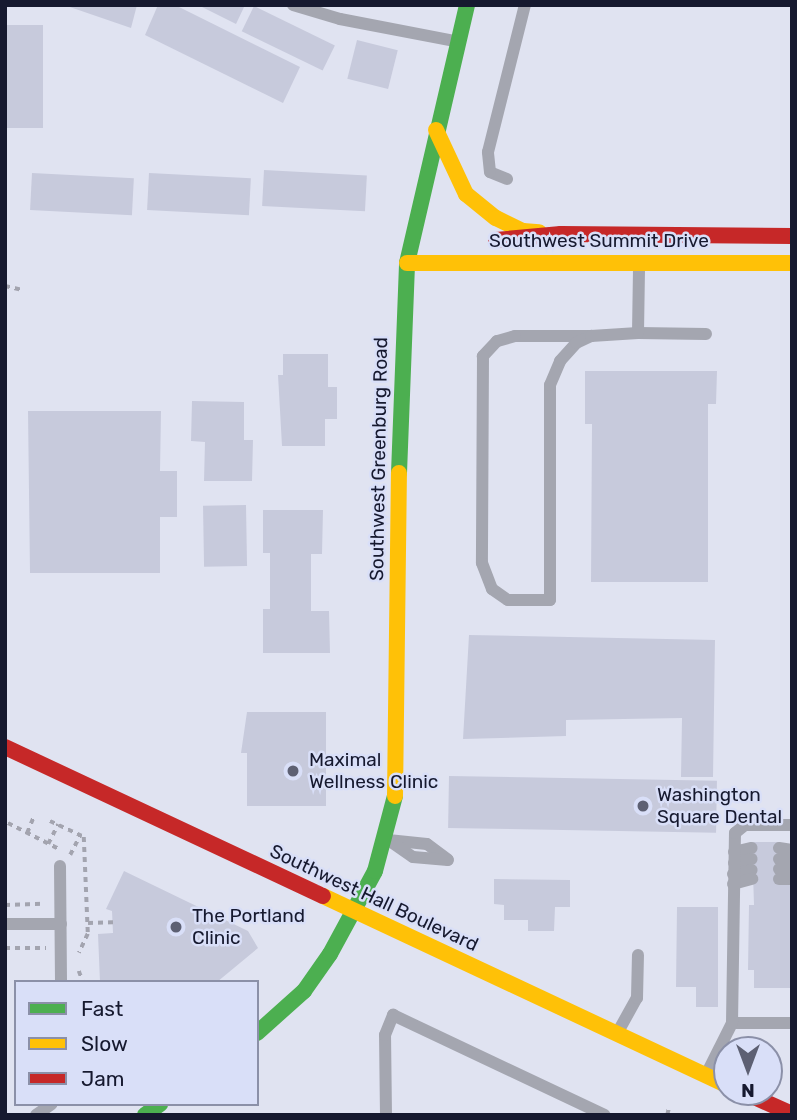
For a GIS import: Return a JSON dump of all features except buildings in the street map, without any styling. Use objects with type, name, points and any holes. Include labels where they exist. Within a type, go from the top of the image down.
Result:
[{"type":"main road","name":"Southwest Greenburg Road","points":[[259,1031],[304,991],[355,912],[387,839],[397,779],[400,366],[407,263],[467,5]]},
{"type":"main road","points":[[436,130],[455,178],[483,209],[523,231],[561,234]]},
{"type":"main road","name":"Southwest Summit Drive","points":[[475,240],[561,234],[792,236]]},
{"type":"main road","points":[[411,237],[436,239]]},
{"type":"main road","name":"Southwest Summit Drive","points":[[407,263],[792,263]]},
{"type":"main road","name":"Southwest Hall Boulevard","points":[[5,747],[713,1078]]},
{"type":"main road","points":[[774,1106],[792,1114]]},
{"type":"lane","points":[[293,5],[340,19],[458,42]]},
{"type":"lane","points":[[507,179],[490,172],[488,152],[525,5]]},
{"type":"lane","points":[[638,333],[640,235]]},
{"type":"lane","points":[[591,335],[560,361],[550,384],[550,600],[508,600],[492,589],[482,563],[483,356],[497,341],[515,336],[638,333],[706,334]]},
{"type":"lane","points":[[706,1075],[732,1023],[733,868],[739,828],[792,825]]},
{"type":"lane","points":[[733,868],[752,864],[733,868]]},
{"type":"lane","points":[[60,866],[61,980]]},
{"type":"lane","points":[[5,924],[61,924]]},
{"type":"lane","points":[[617,1033],[637,998],[638,955]]},
{"type":"lane","points":[[386,1115],[385,1035],[393,1016],[605,1115]]},
{"type":"lane","points":[[732,1023],[792,1023]]},
{"type":"path","points":[[5,286],[22,290]]},
{"type":"path","points":[[27,833],[34,816]]},
{"type":"path","points":[[50,821],[84,837],[88,934],[78,954],[83,980]]},
{"type":"path","points":[[8,823],[86,863]]},
{"type":"path","points":[[48,844],[58,824]]},
{"type":"path","points":[[70,855],[80,835]]},
{"type":"path","points":[[88,923],[113,922]]},
{"type":"path","points":[[667,1115],[669,1107]]},
{"type":"traffic: fast","points":[[399,473],[407,263],[467,5]]},
{"type":"traffic: fast","points":[[259,1031],[304,991],[330,954],[375,871],[395,796]]},
{"type":"traffic: fast","points":[[145,1115],[157,1106]]},
{"type":"traffic: slow","points":[[436,130],[466,194],[496,218],[523,231],[539,232]]},
{"type":"traffic: slow","points":[[407,263],[792,263]]},
{"type":"traffic: slow","points":[[395,796],[399,473]]},
{"type":"traffic: slow","points":[[323,896],[713,1078]]},
{"type":"traffic: jam","points":[[496,240],[561,234],[792,236]]},
{"type":"traffic: jam","points":[[5,747],[323,896]]},
{"type":"traffic: jam","points":[[774,1106],[792,1114]]},
{"type":"place","name":"Maximal Wellness Clinic","points":[[293,771]]},
{"type":"place","name":"Washington Square Dental","points":[[643,806]]},
{"type":"place","name":"The Portland Clinic","points":[[176,927]]}]
